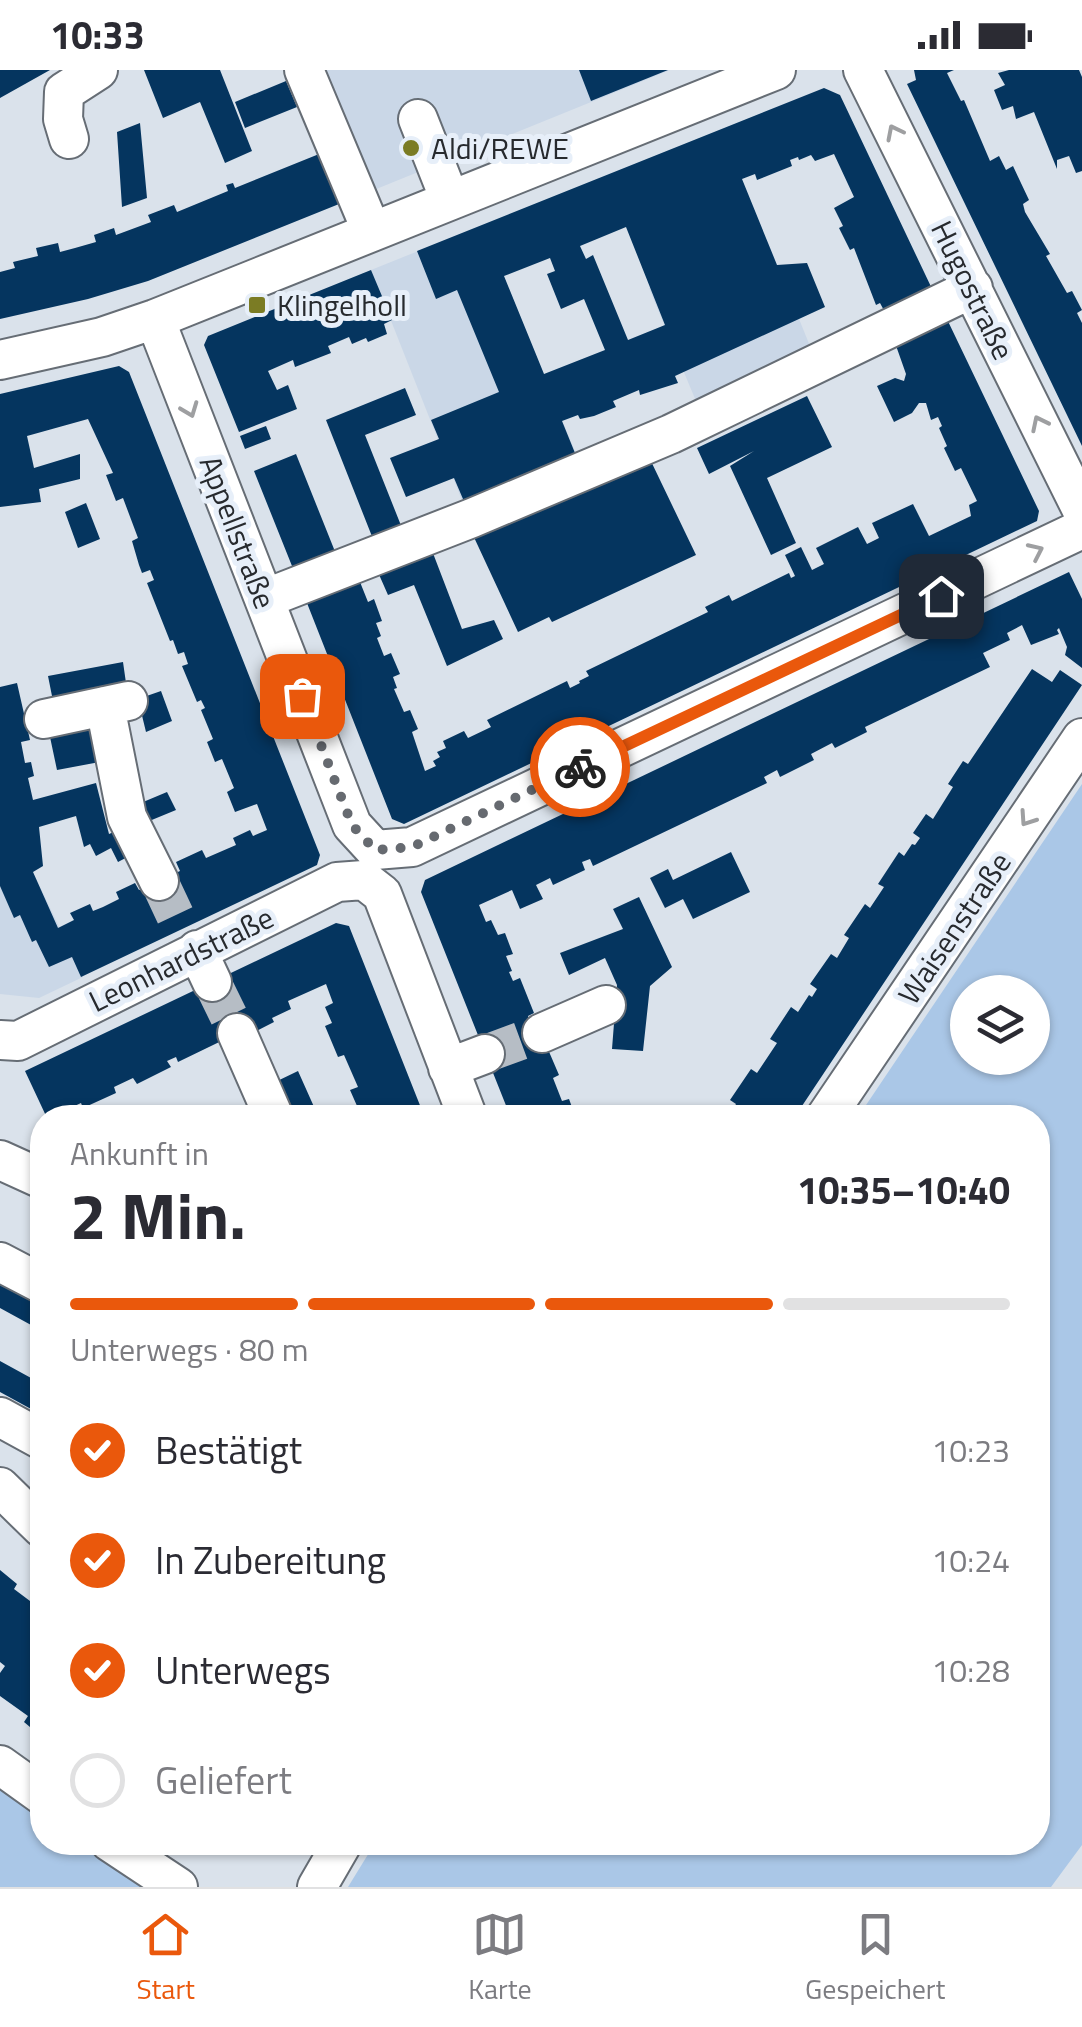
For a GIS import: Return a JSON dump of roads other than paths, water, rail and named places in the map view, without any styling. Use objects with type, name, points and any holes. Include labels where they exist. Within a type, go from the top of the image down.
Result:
[{"type":"street","points":[[69,138],[62,119],[64,92],[98,70]]},
{"type":"street","points":[[304,70],[372,232]]},
{"type":"street","points":[[0,360],[102,337],[155,319],[776,70]]},
{"type":"street","name":"Hugostraße","points":[[863,70],[1082,510]]},
{"type":"street","points":[[418,120],[450,200]]},
{"type":"street","points":[[264,599],[472,518],[671,434],[973,288]]},
{"type":"street","name":"Appellstraße","points":[[155,319],[463,1105]]},
{"type":"street","name":"Leonhardstraße","points":[[0,1040],[18,1041],[369,865],[1082,529]]},
{"type":"street","points":[[44,719],[118,703],[127,817],[159,881]]},
{"type":"street","name":"Waisenstraße","points":[[834,1105],[1082,738]]},
{"type":"street","points":[[542,1033],[601,1007]]},
{"type":"street","points":[[237,1033],[268,1105]]},
{"type":"street","points":[[448,1068],[485,1054]]},
{"type":"street","points":[[0,1160],[30,1173]]},
{"type":"street","points":[[0,1262],[30,1278]]},
{"type":"street","points":[[0,1417],[30,1433]]},
{"type":"street","points":[[0,1487],[30,1516]]},
{"type":"street","points":[[0,1766],[30,1787]]},
{"type":"street","points":[[130,1855],[178,1887]]},
{"type":"street","points":[[317,1887],[335,1855]]},
{"type":"tunnel","points":[[159,881],[182,930]]},
{"type":"tunnel","points":[[212,982],[237,1033]]},
{"type":"tunnel","points":[[485,1054],[542,1033]]},
{"type":"place","name":"Aldi/REWE","points":[[411,148]]},
{"type":"place","name":"Klingelholl","points":[[257,305]]}]
